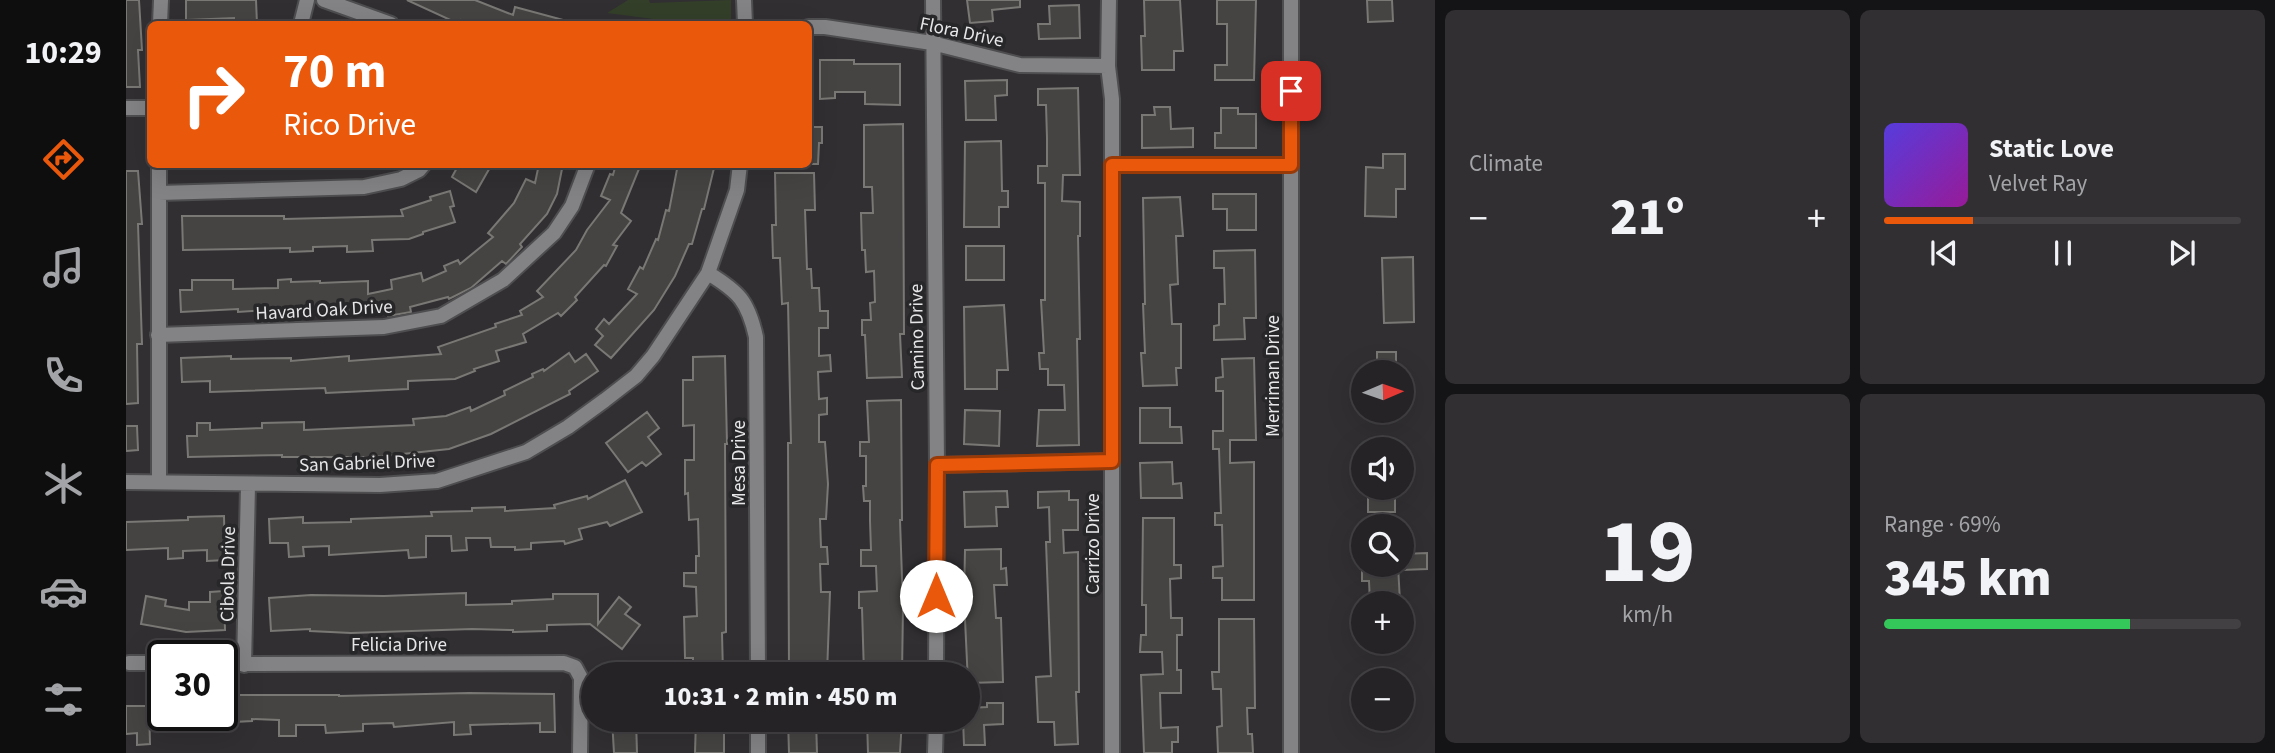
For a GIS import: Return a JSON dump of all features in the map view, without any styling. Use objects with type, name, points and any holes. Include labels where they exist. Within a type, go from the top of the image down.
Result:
[{"type":"street","points":[[160,21],[161,0]]},
{"type":"street","points":[[302,21],[307,0]]},
{"type":"street","points":[[324,0],[383,21]]},
{"type":"street","points":[[744,0],[745,21]]},
{"type":"street","name":"Camino Drive","points":[[933,0],[936,662]]},
{"type":"street","name":"Carrizo Drive","points":[[1109,0],[1108,66],[1112,88],[1112,753]]},
{"type":"street","name":"Merriman Drive","points":[[1291,0],[1291,753]]},
{"type":"street","name":"Flora Drive","points":[[812,27],[932,43],[1020,65],[1108,66]]},
{"type":"street","points":[[126,108],[147,107]]},
{"type":"street","points":[[1112,165],[1291,165]]},
{"type":"street","points":[[159,168],[159,482]]},
{"type":"street","points":[[159,193],[364,187],[401,179],[421,168]]},
{"type":"street","name":"Havard Oak Drive","points":[[158,335],[384,327],[441,316],[503,281],[546,242],[572,206],[586,168]]},
{"type":"street","name":"San Gabriel Drive","points":[[126,482],[380,485],[436,481],[526,452],[568,427],[636,376],[671,331],[708,273],[737,190],[740,168]]},
{"type":"street","name":"Mesa Drive","points":[[708,273],[742,298],[751,313],[756,337],[758,662]]},
{"type":"street","points":[[937,465],[1112,461]]},
{"type":"street","name":"Cibola Drive","points":[[244,665],[247,485]]},
{"type":"street","points":[[129,663],[147,663]]},
{"type":"street","name":"Felicia Drive","points":[[238,665],[564,663],[575,667],[581,678],[580,753]]},
{"type":"street","points":[[758,732],[758,753]]},
{"type":"street","points":[[935,753],[936,732]]},
{"type":"green space","points":[[628,0],[649,0],[650,3],[731,0],[730,21],[669,21],[607,13]]},
{"type":"building","points":[[126,0],[139,0],[142,50],[138,50],[140,87],[126,87]]},
{"type":"building","points":[[186,0],[256,0],[257,21],[234,21],[234,18],[186,20]]},
{"type":"building","points":[[407,0],[475,0],[513,15],[515,7],[567,21],[461,20],[452,21]]},
{"type":"building","points":[[967,0],[1020,0],[1020,7],[992,10],[993,21],[970,23]]},
{"type":"building","points":[[1144,0],[1180,0],[1183,51],[1174,51],[1174,70],[1142,70]]},
{"type":"building","points":[[1217,0],[1256,0],[1254,80],[1215,80],[1215,65],[1227,65],[1227,24],[1217,24]]},
{"type":"building","points":[[1367,0],[1392,0],[1393,21],[1368,22]]},
{"type":"building","points":[[1079,5],[1080,38],[1039,39],[1038,24],[1050,24],[1049,6]]},
{"type":"building","points":[[820,60],[854,60],[854,64],[900,64],[900,105],[865,104],[865,92],[835,92],[835,98],[820,99]]},
{"type":"building","points":[[1007,80],[1007,95],[995,96],[996,120],[966,120],[965,81]]},
{"type":"building","points":[[1078,88],[1080,175],[1063,175],[1062,201],[1080,202],[1080,339],[1077,339],[1079,445],[1037,446],[1039,410],[1065,410],[1064,385],[1048,385],[1048,369],[1040,369],[1039,353],[1044,353],[1041,300],[1045,300],[1045,183],[1038,183],[1038,166],[1047,166],[1047,138],[1046,105],[1038,105],[1038,89]]},
{"type":"building","points":[[1154,107],[1170,107],[1171,129],[1193,128],[1193,147],[1142,148],[1142,115],[1155,115]]},
{"type":"building","points":[[1221,108],[1238,108],[1238,114],[1256,114],[1256,148],[1215,148],[1215,133],[1221,133]]},
{"type":"building","points":[[903,124],[904,334],[900,334],[902,377],[867,378],[862,320],[871,320],[870,303],[875,302],[874,271],[866,272],[865,250],[862,250],[861,213],[873,213],[872,187],[864,187],[864,125]]},
{"type":"building","points":[[812,127],[822,127],[818,164],[812,164]]},
{"type":"building","points":[[1001,141],[1002,191],[1008,191],[1008,207],[999,207],[999,227],[964,227],[965,142]]},
{"type":"building","points":[[1383,154],[1405,154],[1405,189],[1396,189],[1396,217],[1365,216],[1366,167],[1383,168]]},
{"type":"building","points":[[457,168],[490,168],[476,192],[452,177]]},
{"type":"building","points":[[538,168],[562,168],[557,194],[547,214],[520,244],[522,247],[506,264],[502,261],[471,288],[449,299],[448,297],[410,307],[411,312],[388,316],[387,311],[326,317],[326,312],[269,314],[269,310],[181,312],[180,290],[192,290],[192,280],[233,280],[233,289],[278,288],[278,280],[291,279],[291,282],[320,283],[368,281],[368,294],[392,289],[391,280],[421,273],[423,281],[446,271],[444,266],[458,260],[460,264],[493,237],[488,233],[514,203],[526,179],[535,183]]},
{"type":"building","points":[[615,168],[639,168],[621,213],[631,221],[613,245],[617,246],[606,266],[604,265],[575,297],[577,300],[561,316],[558,313],[523,334],[526,342],[496,351],[499,361],[455,379],[408,381],[408,389],[326,393],[325,388],[210,392],[210,381],[182,382],[181,358],[231,356],[231,359],[291,358],[291,361],[349,356],[349,361],[441,354],[438,347],[522,315],[520,311],[543,297],[537,291],[576,250],[587,230],[610,200],[601,196],[610,174],[613,175]]},
{"type":"building","points":[[677,168],[714,168],[692,244],[689,244],[675,276],[654,310],[611,358],[595,345],[603,336],[596,329],[604,319],[609,324],[637,294],[628,289],[640,267],[643,269],[656,239],[658,240],[666,210],[669,211]]},
{"type":"building","points":[[126,171],[138,171],[142,224],[138,224],[142,344],[137,344],[138,403],[126,404]]},
{"type":"building","points":[[775,173],[814,173],[815,210],[805,210],[807,269],[811,269],[812,288],[819,288],[820,311],[828,311],[828,328],[819,328],[819,356],[830,355],[831,371],[818,372],[819,399],[827,398],[827,414],[819,415],[819,442],[825,442],[828,484],[826,519],[820,519],[821,547],[827,547],[828,564],[820,564],[821,592],[830,592],[827,662],[789,662],[788,443],[791,443],[788,303],[782,304],[780,258],[773,258],[772,225],[776,225]]},
{"type":"building","points":[[450,191],[454,206],[450,207],[455,222],[409,239],[372,240],[373,251],[347,252],[347,246],[313,247],[313,251],[290,252],[290,248],[183,250],[182,216],[284,216],[284,219],[403,216],[401,210]]},
{"type":"building","points":[[1213,194],[1256,194],[1256,230],[1227,230],[1227,209],[1213,209]]},
{"type":"building","points":[[1180,197],[1183,236],[1176,236],[1178,284],[1170,285],[1172,324],[1181,324],[1181,368],[1176,368],[1177,385],[1143,386],[1143,198]]},
{"type":"building","points":[[966,246],[1004,246],[1004,280],[966,280]]},
{"type":"building","points":[[1255,250],[1256,318],[1244,318],[1245,339],[1214,340],[1214,326],[1219,325],[1219,304],[1225,304],[1224,268],[1214,268],[1214,251]]},
{"type":"building","points":[[1413,257],[1414,322],[1384,323],[1382,258]]},
{"type":"building","points":[[1004,305],[1008,370],[997,370],[997,389],[965,389],[964,307]]},
{"type":"building","points":[[1377,352],[1396,352],[1396,360],[1377,360]]},
{"type":"building","points":[[569,353],[575,362],[586,354],[598,371],[569,391],[570,394],[491,434],[449,449],[374,457],[188,457],[187,436],[197,436],[197,423],[210,423],[210,430],[262,428],[262,423],[304,422],[304,430],[414,425],[413,419],[446,416],[470,407],[471,411],[505,395],[504,391],[533,377],[532,374],[543,369],[544,371]]},
{"type":"building","points":[[725,356],[726,632],[722,633],[723,662],[693,662],[693,658],[685,658],[684,617],[697,616],[696,587],[684,586],[684,573],[696,573],[696,556],[699,556],[698,519],[689,520],[688,493],[685,494],[685,460],[694,460],[694,425],[683,426],[683,380],[693,380],[693,357]]},
{"type":"building","points":[[1254,358],[1256,440],[1230,440],[1230,463],[1254,462],[1254,600],[1222,600],[1222,578],[1213,578],[1213,567],[1223,566],[1222,525],[1215,525],[1215,513],[1221,513],[1219,449],[1213,449],[1213,431],[1223,431],[1223,391],[1216,391],[1216,378],[1223,377],[1222,359]]},
{"type":"building","points":[[901,400],[902,662],[864,662],[859,592],[877,591],[876,566],[861,566],[861,550],[871,550],[870,501],[864,501],[863,486],[866,486],[866,456],[860,456],[860,442],[869,442],[867,401]]},
{"type":"building","points":[[1140,408],[1170,408],[1170,427],[1181,427],[1182,443],[1140,443]]},
{"type":"building","points":[[965,410],[1000,411],[999,446],[964,444]]},
{"type":"building","points":[[647,412],[659,428],[648,437],[661,454],[646,466],[642,462],[628,472],[606,443]]},
{"type":"building","points":[[126,426],[137,426],[138,450],[126,451]]},
{"type":"building","points":[[1172,462],[1173,484],[1181,483],[1182,498],[1141,498],[1140,463]]},
{"type":"building","points":[[625,480],[642,512],[610,526],[607,522],[579,529],[582,539],[565,544],[564,541],[531,543],[531,549],[515,550],[515,547],[491,547],[490,538],[466,538],[467,550],[452,551],[451,536],[426,536],[426,557],[409,558],[408,550],[329,555],[329,546],[303,547],[304,556],[289,557],[288,543],[270,543],[269,519],[303,517],[303,523],[351,522],[351,519],[432,516],[431,512],[472,511],[472,508],[505,507],[505,511],[555,508],[554,505],[587,496],[588,499]]},
{"type":"building","points":[[1007,491],[1008,507],[996,507],[997,526],[965,527],[964,492]]},
{"type":"building","points":[[1069,491],[1069,500],[1078,500],[1078,530],[1063,530],[1064,553],[1078,552],[1078,744],[1055,745],[1054,722],[1038,722],[1036,677],[1051,676],[1046,542],[1050,542],[1049,507],[1038,508],[1038,492]]},
{"type":"building","points":[[1368,500],[1395,500],[1395,512],[1368,512]]},
{"type":"building","points":[[224,516],[225,560],[207,561],[207,550],[183,551],[183,558],[168,559],[168,548],[126,550],[126,522]]},
{"type":"building","points":[[1143,518],[1174,518],[1174,565],[1181,565],[1181,578],[1170,579],[1171,618],[1182,618],[1182,635],[1177,635],[1177,670],[1181,670],[1181,693],[1160,693],[1161,728],[1178,727],[1178,742],[1172,742],[1172,753],[1144,753],[1141,675],[1163,674],[1162,652],[1140,652],[1141,635],[1146,635],[1146,605],[1142,605]]},
{"type":"building","points":[[1001,549],[1001,569],[1006,568],[1007,585],[994,585],[996,618],[1001,618],[1003,682],[980,683],[980,662],[967,662],[965,550]]},
{"type":"building","points":[[1427,553],[1427,569],[1414,570],[1414,554]]},
{"type":"building","points":[[1362,577],[1399,577],[1399,591],[1369,591],[1369,581],[1362,581]]},
{"type":"building","points":[[224,591],[225,630],[186,632],[141,624],[146,596],[166,600],[165,606],[189,610],[189,602],[210,602],[210,592]]},
{"type":"building","points":[[466,593],[466,605],[512,604],[512,601],[553,599],[553,594],[598,594],[598,624],[619,597],[631,607],[625,614],[640,625],[622,649],[590,624],[547,625],[547,631],[513,632],[472,629],[351,633],[310,629],[271,631],[269,598]]},
{"type":"building","points":[[1219,619],[1254,619],[1255,708],[1247,708],[1248,734],[1252,734],[1253,753],[1218,753],[1217,727],[1222,726],[1221,689],[1213,689],[1212,672],[1219,672]]},
{"type":"building","points":[[554,694],[555,732],[540,732],[540,723],[470,725],[471,734],[454,735],[454,722],[394,727],[393,723],[363,724],[363,731],[326,733],[325,725],[296,725],[296,736],[279,736],[279,720],[252,719],[238,722],[238,695]]},
{"type":"building","points":[[987,703],[1003,703],[1003,724],[984,725],[985,745],[964,745],[964,732],[980,732],[980,707],[987,707]]},
{"type":"building","points":[[126,706],[147,706],[150,744],[137,745],[137,733],[126,734]]},
{"type":"building","points":[[613,732],[636,732],[637,753],[614,753]]},
{"type":"building","points":[[696,732],[724,732],[724,753],[695,753]]},
{"type":"building","points":[[788,732],[816,732],[817,753],[789,753]]},
{"type":"building","points":[[867,732],[901,732],[900,753],[868,753]]},
{"type":"route","points":[[936,596],[937,465],[1112,461],[1112,165],[1291,165],[1291,91]]}]
